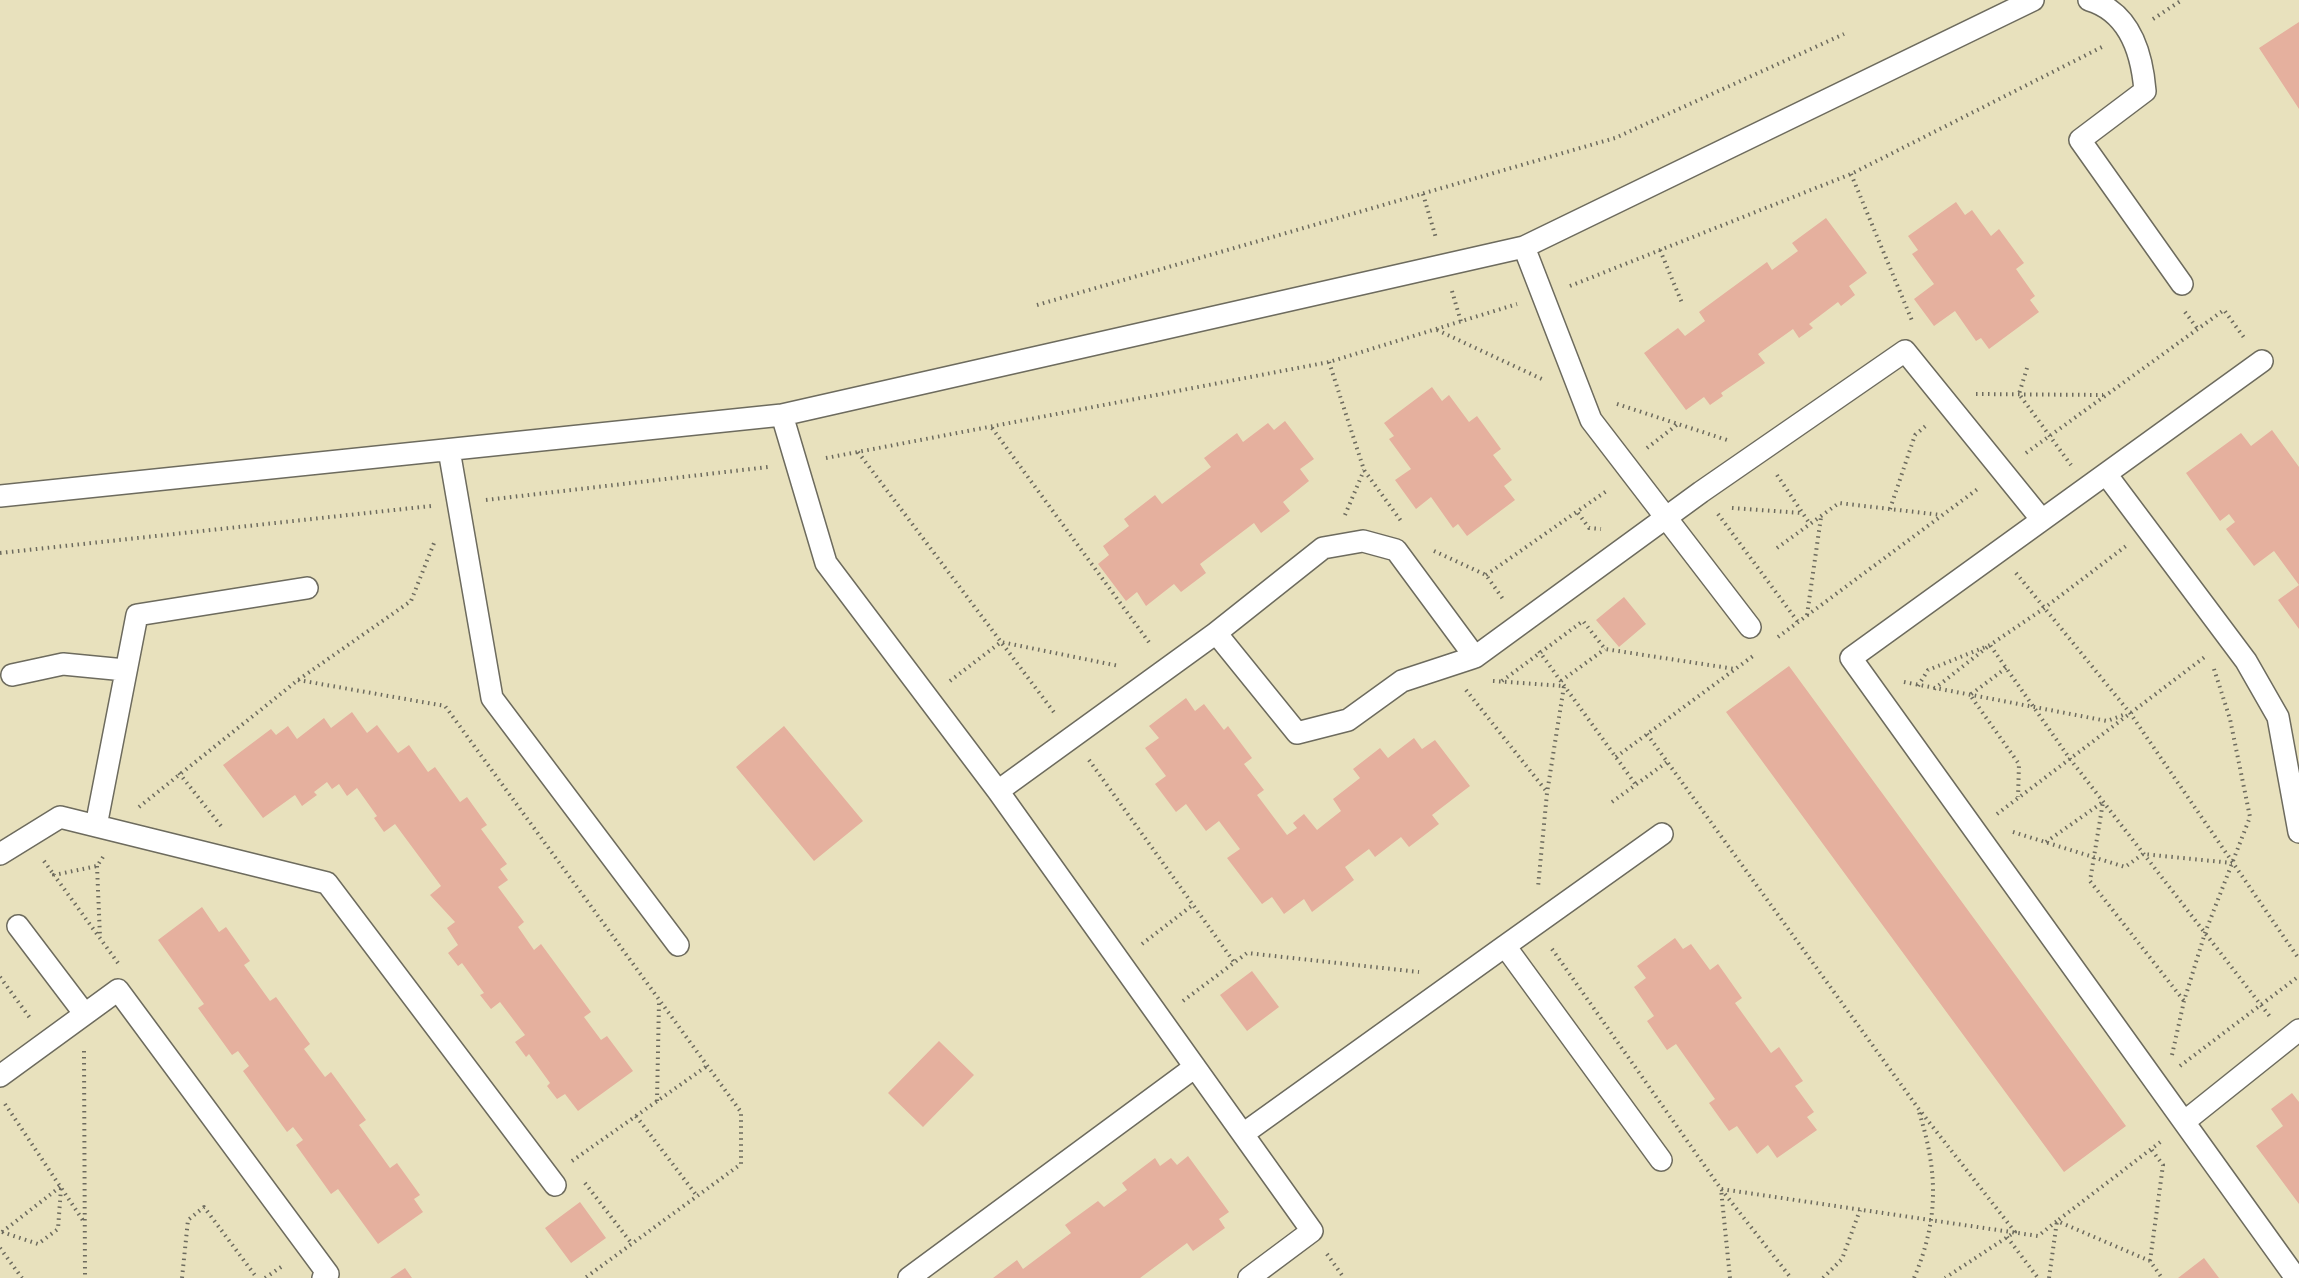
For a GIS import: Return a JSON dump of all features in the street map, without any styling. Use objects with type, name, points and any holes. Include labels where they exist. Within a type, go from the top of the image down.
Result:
[{"type":"lane","points":[[0,496],[782,415],[1524,247],[2033,0]]},
{"type":"lane","points":[[2089,0],[2114,15],[2130,33],[2143,61],[2145,91],[2080,140],[2182,284]]},
{"type":"lane","points":[[1524,247],[1591,420],[1749,627]]},
{"type":"lane","points":[[1216,633],[1298,733],[1348,720],[1402,681],[1475,657],[1666,518],[1707,499],[1760,451],[1905,351],[2042,520]]},
{"type":"lane","points":[[2262,361],[1851,658],[2296,1278]]},
{"type":"lane","points":[[782,415],[826,563],[998,791],[1312,1231],[1249,1278]]},
{"type":"lane","points":[[449,450],[492,698],[678,945]]},
{"type":"lane","points":[[2106,474],[2246,661],[2278,717],[2299,832]]},
{"type":"lane","points":[[998,791],[1216,633],[1323,548],[1363,541],[1396,550],[1475,657]]},
{"type":"lane","points":[[96,826],[137,615],[307,588]]},
{"type":"lane","points":[[12,675],[63,664],[125,670]]},
{"type":"lane","points":[[0,854],[60,818],[327,884],[555,1185]]},
{"type":"lane","points":[[1243,1134],[1662,834]]},
{"type":"lane","points":[[18,926],[84,1013]]},
{"type":"lane","points":[[1505,946],[1661,1160]]},
{"type":"lane","points":[[0,1076],[118,990],[328,1274],[323,1278]]},
{"type":"lane","points":[[2184,1122],[2294,1034]]},
{"type":"lane","points":[[909,1278],[1196,1066]]},
{"type":"path","points":[[1038,305],[1615,138],[1844,34]]},
{"type":"path","points":[[1851,174],[1910,319],[1917,328]]},
{"type":"path","points":[[1660,250],[1682,303]]},
{"type":"path","points":[[1771,642],[2223,310],[2262,361]]},
{"type":"path","points":[[1329,362],[1364,470],[1407,529]]},
{"type":"path","points":[[2026,368],[2019,394],[2088,488]]},
{"type":"path","points":[[1645,449],[1678,424]]},
{"type":"path","points":[[992,428],[1163,671]]},
{"type":"path","points":[[1726,449],[1735,443]]},
{"type":"path","points":[[1760,451],[1810,524]]},
{"type":"path","points":[[858,452],[1072,737],[1234,962]]},
{"type":"path","points":[[1345,515],[1364,470]]},
{"type":"path","points":[[1486,574],[1616,485]]},
{"type":"path","points":[[1707,499],[1803,513]]},
{"type":"path","points":[[1707,499],[1798,622]]},
{"type":"path","points":[[1777,548],[1839,504],[1942,515]]},
{"type":"path","points":[[1578,513],[1589,528],[1608,530]]},
{"type":"path","points":[[1807,616],[1821,516]]},
{"type":"path","points":[[1934,688],[2148,530]]},
{"type":"path","points":[[2000,551],[2043,609],[2130,713],[2299,959]]},
{"type":"path","points":[[1501,681],[1583,621],[1605,649],[1735,669]]},
{"type":"path","points":[[1520,624],[1636,785]]},
{"type":"path","points":[[928,698],[1001,642],[1163,671]]},
{"type":"path","points":[[1990,645],[2070,759],[2260,1006],[2294,1034]]},
{"type":"path","points":[[1918,686],[1928,670],[1990,645]]},
{"type":"path","points":[[1561,681],[1605,649]]},
{"type":"path","points":[[1616,757],[1762,649]]},
{"type":"path","points":[[1975,831],[2209,653],[2230,719],[2250,817],[2205,933],[2184,1001],[2172,1057],[2157,1084]]},
{"type":"path","points":[[1447,666],[1547,793]]},
{"type":"path","points":[[1970,695],[2006,668]]},
{"type":"path","points":[[1860,672],[1918,686],[2107,721],[2130,713]]},
{"type":"path","points":[[298,680],[445,706],[741,1112],[741,1164],[585,1278]]},
{"type":"path","points":[[1490,681],[1564,686]]},
{"type":"path","points":[[1564,686],[1547,793],[1534,925],[1721,1189],[1791,1278]]},
{"type":"path","points":[[1970,695],[2019,764],[2018,798]]},
{"type":"path","points":[[1647,734],[1917,1108],[2014,1232]]},
{"type":"path","points":[[1612,802],[1667,762]]},
{"type":"path","points":[[179,772],[222,828]]},
{"type":"path","points":[[2046,842],[2103,802]]},
{"type":"path","points":[[2103,802],[2090,881],[2184,1001]]},
{"type":"path","points":[[1975,831],[2005,829],[2125,867],[2143,854],[2232,863]]},
{"type":"path","points":[[38,853],[54,875]]},
{"type":"path","points":[[97,866],[100,938]]},
{"type":"path","points":[[1120,961],[1194,904]]},
{"type":"path","points":[[1161,1018],[1247,953],[1462,977]]},
{"type":"path","points":[[2157,1084],[2299,976]]},
{"type":"path","points":[[0,977],[36,1026]]},
{"type":"path","points":[[657,1102],[659,999]]},
{"type":"path","points":[[84,1013],[85,1278]]},
{"type":"path","points":[[576,1172],[569,1163],[707,1066]]},
{"type":"path","points":[[0,1097],[85,1222]]},
{"type":"path","points":[[1914,1278],[1924,1254],[1932,1221],[1935,1183],[1929,1145],[1917,1108]]},
{"type":"path","points":[[636,1116],[697,1196]]},
{"type":"path","points":[[1721,1189],[2038,1236],[2184,1122]]},
{"type":"path","points":[[2150,1261],[2163,1166],[2151,1149]]},
{"type":"path","points":[[583,1181],[632,1244]]},
{"type":"path","points":[[1,1233],[38,1244],[58,1228],[61,1187]]},
{"type":"path","points":[[1,1233],[61,1187]]},
{"type":"path","points":[[1721,1189],[1730,1278]]},
{"type":"path","points":[[182,1278],[188,1220],[204,1207],[257,1278]]},
{"type":"path","points":[[1823,1278],[1842,1259],[1860,1210]]},
{"type":"path","points":[[2057,1221],[2150,1261],[2162,1278]]},
{"type":"path","points":[[2049,1278],[2057,1221]]},
{"type":"path","points":[[1946,1278],[2014,1232]]},
{"type":"path","points":[[2007,1237],[2038,1278]]},
{"type":"path","points":[[0,1248],[21,1278]]},
{"type":"building","points":[[2299,22],[2299,109],[2259,48]]},
{"type":"building","points":[[1956,202],[1965,215],[1972,210],[1991,236],[1999,229],[2024,263],[2016,269],[2035,296],[2030,300],[2039,312],[1989,349],[1981,338],[1976,341],[1955,311],[1934,326],[1914,299],[1934,284],[1912,254],[1918,250],[1908,236]]},
{"type":"building","points":[[1826,218],[1867,273],[1849,286],[1855,295],[1841,306],[1838,302],[1809,324],[1813,328],[1799,338],[1793,329],[1758,354],[1765,363],[1721,393],[1723,396],[1710,405],[1704,397],[1686,410],[1644,353],[1678,328],[1685,336],[1705,321],[1699,312],[1767,262],[1772,270],[1798,251],[1792,243]]},
{"type":"building","points":[[1432,387],[1442,401],[1449,395],[1469,422],[1477,416],[1501,449],[1493,455],[1512,480],[1504,486],[1515,500],[1467,536],[1458,524],[1453,528],[1431,497],[1416,509],[1395,480],[1411,469],[1389,439],[1394,436],[1384,423]]},
{"type":"building","points":[[1285,421],[1314,459],[1300,469],[1309,481],[1283,502],[1290,511],[1261,533],[1254,523],[1200,564],[1206,573],[1181,592],[1174,584],[1146,606],[1137,592],[1126,601],[1098,564],[1109,555],[1103,546],[1129,526],[1124,519],[1155,495],[1162,504],[1211,467],[1204,458],[1237,433],[1243,442],[1268,423],[1274,430]]},
{"type":"building","points":[[2272,430],[2299,467],[2299,585],[2274,551],[2254,566],[2226,529],[2235,522],[2229,514],[2220,521],[2186,473],[2241,433],[2251,446]]},
{"type":"building","points":[[2299,585],[2299,629],[2278,600]]},
{"type":"building","points":[[1624,597],[1646,624],[1619,647],[1596,620]]},
{"type":"building","points":[[1789,666],[2126,1126],[2064,1172],[1726,712]]},
{"type":"building","points":[[1186,698],[1195,711],[1204,704],[1224,730],[1228,726],[1252,758],[1244,764],[1264,790],[1257,795],[1287,835],[1297,828],[1293,823],[1304,814],[1317,830],[1341,811],[1333,799],[1360,778],[1353,769],[1380,748],[1388,758],[1414,738],[1422,749],[1435,740],[1470,786],[1432,815],[1439,824],[1409,847],[1401,837],[1375,857],[1369,849],[1345,867],[1354,880],[1312,912],[1304,899],[1284,914],[1272,897],[1262,904],[1227,858],[1240,849],[1219,821],[1206,831],[1186,804],[1176,812],[1155,784],[1166,776],[1145,748],[1159,738],[1149,726]]},
{"type":"building","points":[[352,712],[367,733],[377,725],[398,753],[409,745],[428,772],[435,767],[460,802],[467,797],[487,825],[481,829],[507,864],[500,869],[508,880],[498,887],[524,922],[518,927],[534,950],[541,944],[591,1012],[584,1017],[601,1040],[607,1036],[633,1071],[578,1111],[565,1094],[557,1099],[547,1086],[550,1083],[529,1054],[526,1057],[515,1042],[525,1035],[500,1002],[491,1009],[480,995],[484,993],[462,963],[458,966],[448,953],[458,945],[447,928],[455,922],[430,895],[441,886],[395,824],[384,832],[374,818],[377,816],[357,788],[347,796],[339,784],[332,789],[327,782],[314,792],[317,795],[302,806],[295,795],[263,818],[223,765],[271,729],[276,735],[288,726],[297,739],[324,718],[331,728]]},
{"type":"building","points":[[784,726],[863,821],[814,861],[736,767]]},
{"type":"building","points":[[202,907],[219,932],[226,927],[250,961],[244,965],[270,1001],[276,997],[310,1044],[304,1049],[325,1077],[331,1072],[366,1120],[359,1125],[390,1168],[397,1163],[420,1195],[414,1199],[423,1212],[378,1244],[338,1189],[331,1194],[296,1145],[303,1140],[293,1127],[287,1132],[243,1071],[249,1066],[238,1051],[232,1055],[198,1008],[204,1004],[158,940]]},
{"type":"building","points":[[1675,938],[1683,949],[1691,944],[1710,970],[1718,964],[1742,998],[1735,1003],[1771,1053],[1779,1047],[1803,1081],[1795,1086],[1814,1112],[1807,1117],[1817,1130],[1777,1158],[1768,1145],[1757,1154],[1737,1126],[1729,1131],[1709,1103],[1715,1099],[1676,1044],[1667,1050],[1647,1021],[1654,1016],[1634,987],[1646,978],[1637,966]]},
{"type":"building","points":[[1252,971],[1279,1007],[1247,1031],[1220,995]]},
{"type":"building","points":[[939,1041],[974,1075],[923,1127],[888,1093]]},
{"type":"building","points":[[2292,1093],[2299,1102],[2299,1204],[2256,1146],[2283,1126],[2271,1109]]},
{"type":"building","points":[[1188,1156],[1229,1212],[1219,1219],[1225,1228],[1193,1251],[1187,1243],[1140,1278],[993,1278],[1017,1260],[1023,1269],[1071,1233],[1065,1225],[1098,1201],[1104,1207],[1127,1190],[1122,1183],[1155,1158],[1160,1166],[1171,1158],[1177,1165]]},
{"type":"building","points":[[580,1202],[606,1238],[571,1263],[545,1228]]},
{"type":"building","points":[[2204,1258],[2219,1278],[2178,1278]]},
{"type":"building","points":[[405,1268],[412,1278],[390,1278]]}]
